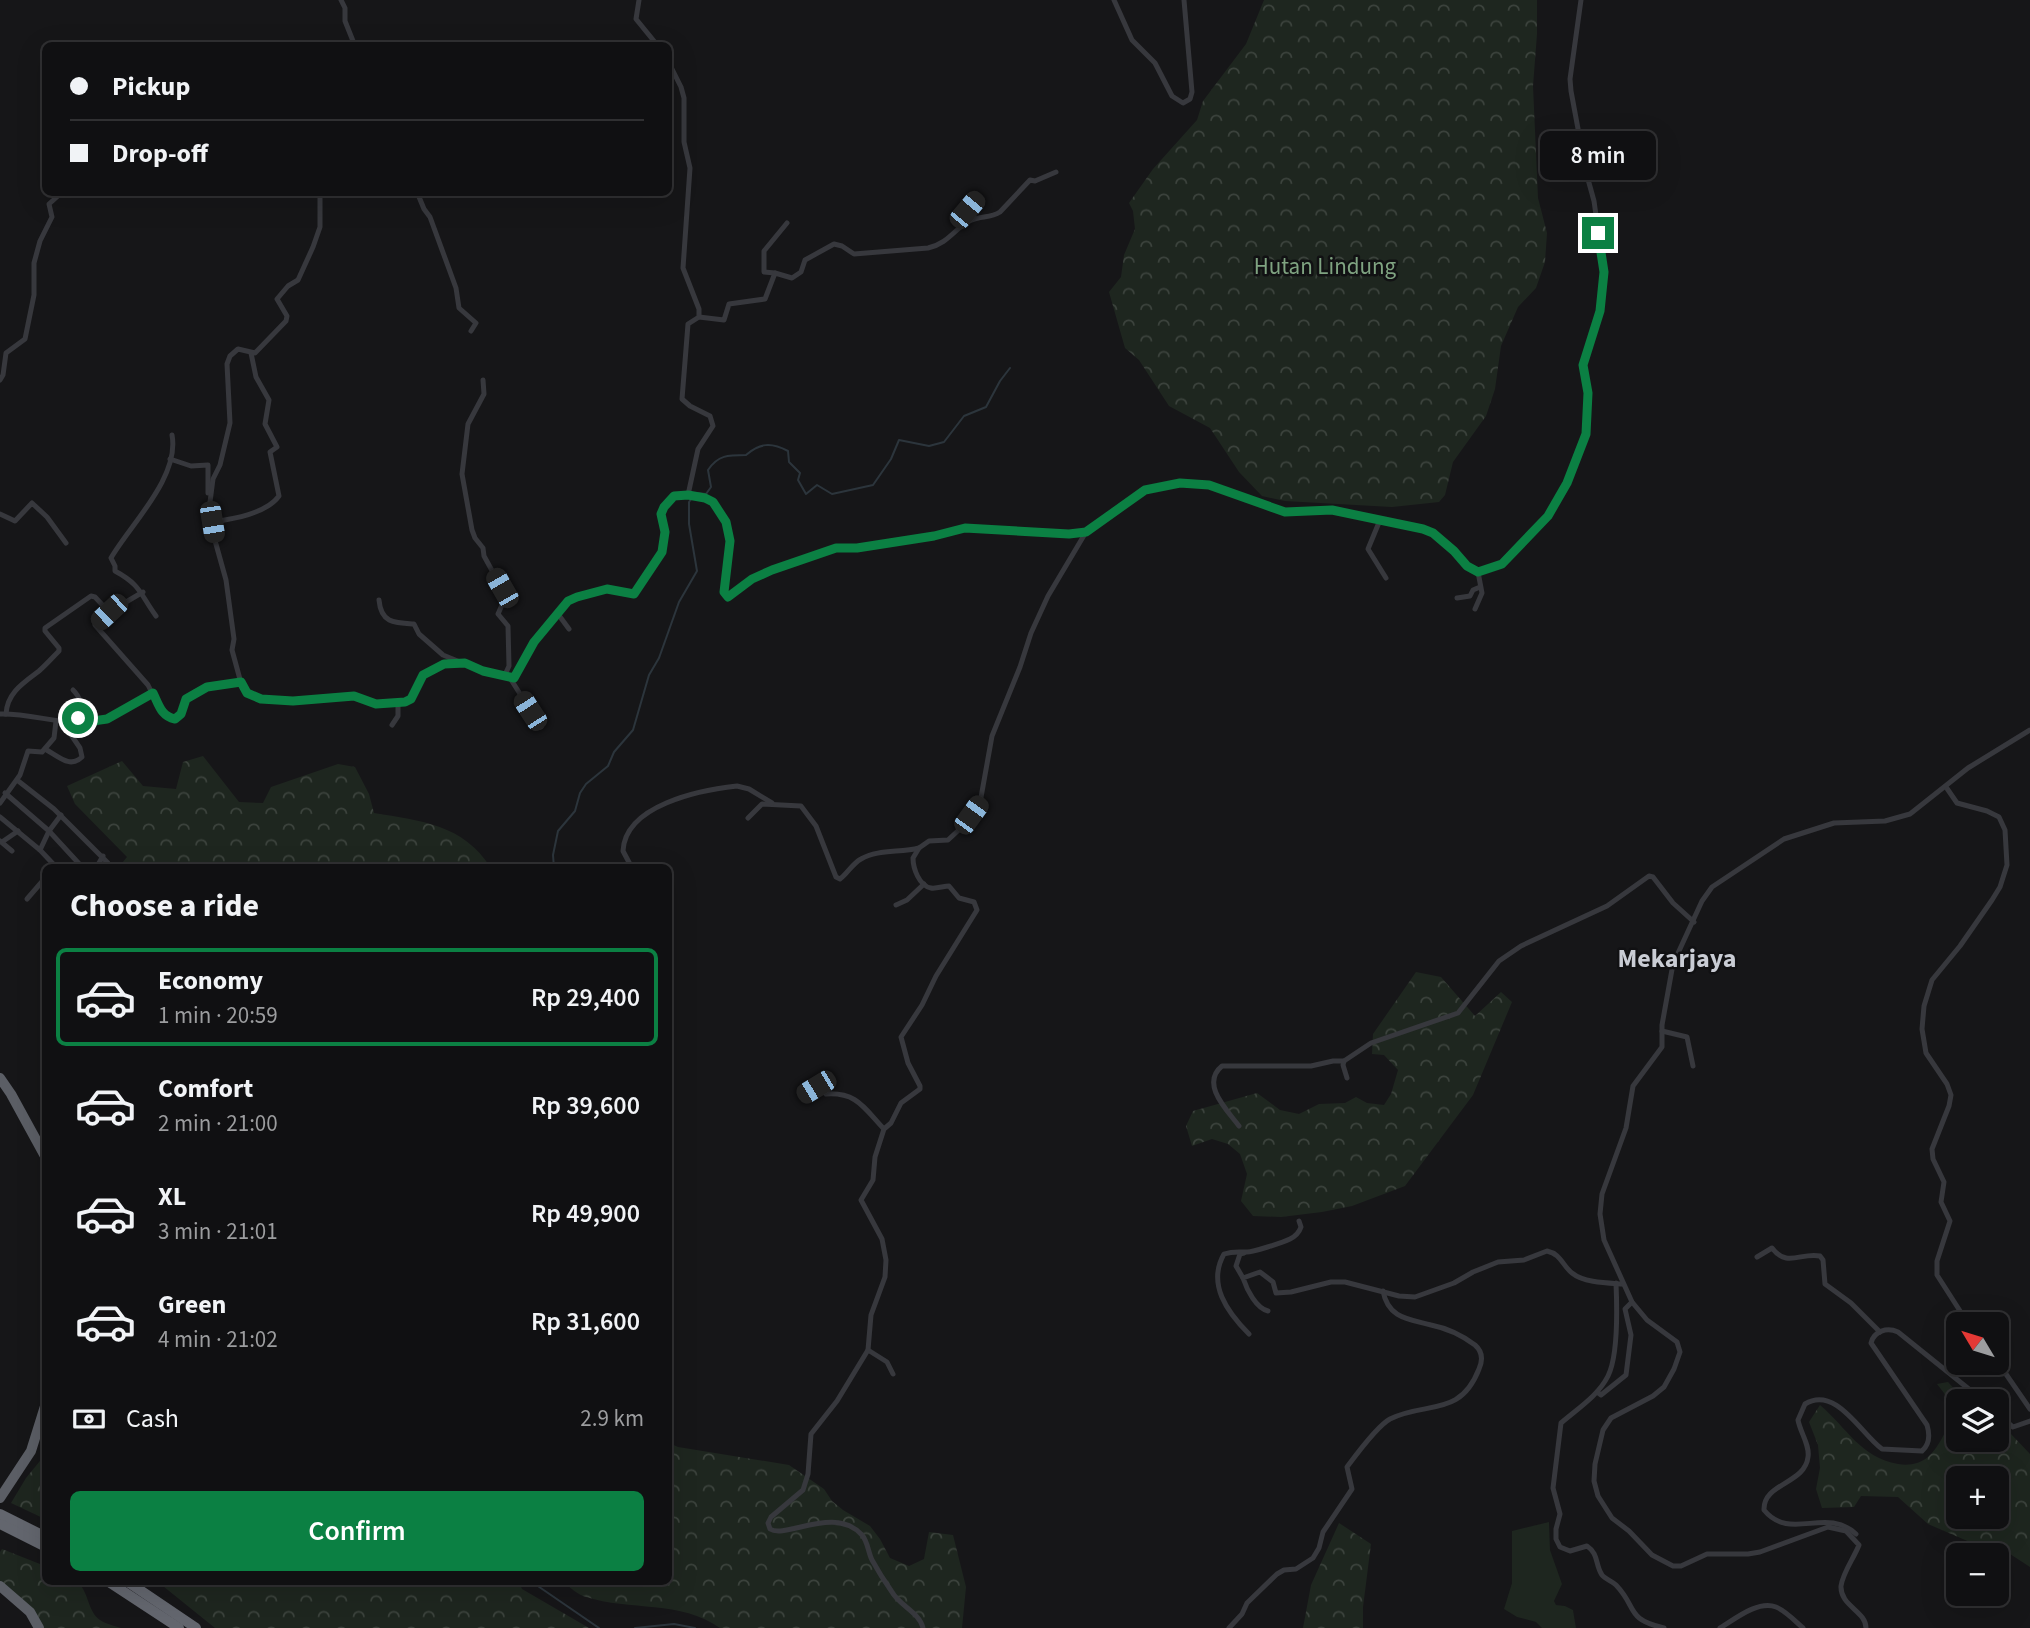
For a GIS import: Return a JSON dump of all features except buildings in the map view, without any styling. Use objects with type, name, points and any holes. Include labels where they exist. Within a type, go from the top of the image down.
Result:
[{"type":"highway","points":[[0,1079],[42,1151]]},
{"type":"highway","points":[[3,1490],[31,1451],[42,1416]]},
{"type":"highway","points":[[0,1514],[42,1535]]},
{"type":"highway","points":[[0,1524],[42,1546]]},
{"type":"highway","points":[[114,1585],[179,1628]]},
{"type":"highway","points":[[132,1585],[196,1628]]},
{"type":"highway","points":[[0,1586],[30,1612],[39,1628]]},
{"type":"street","points":[[341,0],[345,8],[345,21],[353,42]]},
{"type":"street","points":[[639,0],[636,19],[655,42]]},
{"type":"street","points":[[1114,0],[1132,40],[1155,63],[1172,96],[1178,102],[1185,103],[1192,92],[1184,0]]},
{"type":"street","points":[[748,818],[762,804],[801,806],[816,826],[836,877],[840,879],[863,857],[919,848],[931,840],[947,840],[962,827],[980,803],[992,736],[1048,596],[1086,532],[1145,490],[1180,483],[1209,485],[1285,512],[1332,510],[1428,531],[1454,551],[1467,566],[1478,572],[1502,564],[1548,516],[1567,483],[1586,434],[1588,393],[1583,365],[1600,311],[1604,272],[1594,201],[1582,155],[1571,91],[1570,79],[1581,0]]},
{"type":"street","points":[[672,70],[684,98],[684,142],[690,168],[683,268],[699,309],[699,317]]},
{"type":"street","points":[[787,223],[764,251],[764,272],[792,278],[801,272],[805,260],[835,244],[854,254],[928,248],[942,243],[971,220],[1000,212],[1030,180],[1035,181],[1056,172]]},
{"type":"street","points":[[0,380],[6,353],[23,341],[27,329],[35,288],[34,263],[40,241],[52,217],[49,204],[59,196]]},
{"type":"street","points":[[320,196],[320,227],[313,247],[298,280],[288,286],[277,299],[287,318],[255,353],[238,349],[228,358],[230,423],[220,465],[213,480],[212,522],[226,580],[234,639],[232,650],[241,682],[247,693],[261,699],[293,701],[354,696],[374,704],[405,702],[413,697],[419,680],[432,670],[444,664],[463,663]]},
{"type":"street","points":[[419,196],[430,217],[456,288],[459,308],[476,323],[471,331]]},
{"type":"street","points":[[962,227],[967,210],[977,198]]},
{"type":"street","points":[[727,330],[723,320],[729,304],[766,298],[775,273]]},
{"type":"street","points":[[695,496],[698,449],[711,431],[713,423],[709,415],[682,399],[688,324],[699,317],[723,320]]},
{"type":"street","points":[[212,522],[238,518],[272,505],[279,496],[270,452],[277,447],[265,424],[269,400],[256,377],[251,353]]},
{"type":"street","points":[[483,380],[484,394],[468,424],[462,474],[475,538],[483,548],[484,555],[506,596],[498,614],[508,626],[507,678],[541,727]]},
{"type":"street","points":[[156,616],[143,592],[125,576],[115,572],[111,558],[153,497],[170,459],[172,435]]},
{"type":"street","points":[[170,459],[191,466],[208,465],[208,492],[211,496]]},
{"type":"street","points":[[379,600],[384,618],[414,624],[419,634],[443,655],[507,678],[515,678],[534,642],[568,601],[607,589],[634,594],[662,552],[665,532],[661,514],[674,496],[695,496],[716,505],[728,526],[730,541],[724,592],[728,597],[752,579],[836,548],[857,548],[934,536],[965,528],[1069,534],[1086,532]]},
{"type":"street","points":[[0,514],[15,521],[32,503],[47,517],[66,543]]},
{"type":"street","points":[[1380,520],[1368,549],[1386,578]]},
{"type":"street","points":[[1475,609],[1482,593],[1478,572]]},
{"type":"street","points":[[1457,598],[1470,596],[1473,590],[1480,587]]},
{"type":"street","points":[[143,592],[109,612],[93,627],[153,693],[166,716],[175,719],[181,714],[183,702],[188,697],[207,687],[241,682]]},
{"type":"street","points":[[109,612],[91,596],[46,628],[45,631],[59,651],[24,681],[10,697],[3,714],[79,723],[107,719],[153,693]]},
{"type":"street","points":[[558,614],[569,629]]},
{"type":"street","points":[[73,690],[81,704],[79,723]]},
{"type":"street","points":[[392,725],[398,716],[398,702]]},
{"type":"street","points":[[0,803],[17,780],[29,750],[40,752],[45,749],[54,738],[59,722]]},
{"type":"street","points":[[45,749],[71,763],[82,757],[80,748],[59,722]]},
{"type":"street","points":[[1857,1540],[1846,1531],[1828,1527],[1760,1552],[1705,1554],[1681,1566],[1673,1566],[1652,1555],[1612,1518],[1598,1496],[1594,1481],[1603,1430],[1611,1418],[1653,1396],[1664,1387],[1680,1352],[1676,1342],[1647,1320],[1619,1284],[1602,1235],[1602,1194],[1626,1128],[1633,1086],[1661,1050],[1673,964],[1702,901],[1712,887],[1784,839],[1834,823],[1885,821],[1910,814],[1968,768],[2030,730]]},
{"type":"street","points":[[17,780],[61,815],[108,863]]},
{"type":"street","points":[[630,864],[623,851],[627,833],[636,822],[661,803],[737,786],[749,789],[774,805]]},
{"type":"street","points":[[1945,787],[1957,803],[1987,811],[1998,817],[2005,830],[2007,865],[2000,887],[1992,900],[1932,980],[1922,1023],[1926,1053],[1947,1084],[1951,1095],[1932,1149],[1933,1159],[1944,1182],[1941,1202],[1950,1221],[1937,1261],[1937,1275],[1961,1312]]},
{"type":"street","points":[[5,793],[49,831],[79,864]]},
{"type":"street","points":[[40,850],[61,815]]},
{"type":"street","points":[[0,817],[40,850],[52,864]]},
{"type":"street","points":[[12,851],[1,841],[18,831]]},
{"type":"street","points":[[919,848],[912,862],[924,884],[931,888],[949,886],[958,897],[972,901],[978,908],[936,976],[922,1006],[901,1034],[908,1063],[920,1088],[901,1103],[891,1123],[884,1129],[875,1157],[873,1180],[860,1202],[882,1239],[886,1265],[885,1277],[871,1315],[868,1349],[837,1401],[811,1434],[803,1490],[771,1517],[767,1525],[777,1532],[824,1522],[855,1530],[863,1537],[872,1559],[895,1597],[921,1621],[923,1628]]},
{"type":"street","points":[[98,864],[103,856]]},
{"type":"street","points":[[1239,1126],[1217,1097],[1214,1088],[1216,1070],[1222,1066],[1311,1066],[1344,1061],[1371,1043],[1458,1013],[1499,961],[1521,946],[1607,906],[1649,876],[1653,877],[1673,903],[1694,922]]},
{"type":"street","points":[[27,899],[42,882]]},
{"type":"street","points":[[896,905],[907,900],[924,884]]},
{"type":"street","points":[[1662,1031],[1687,1038],[1693,1066]]},
{"type":"street","points":[[1344,1061],[1347,1078]]},
{"type":"street","points":[[803,1094],[819,1086],[826,1094],[844,1094],[855,1099],[884,1129]]},
{"type":"street","points":[[1268,1311],[1261,1309],[1248,1292],[1236,1266],[1240,1254],[1290,1239],[1301,1227],[1299,1221]]},
{"type":"street","points":[[1757,1257],[1772,1248],[1776,1255],[1786,1258],[1820,1256],[1823,1260],[1825,1284],[1851,1303],[1880,1332]]},
{"type":"street","points":[[1246,1252],[1233,1250],[1224,1254],[1216,1267],[1220,1295],[1231,1316],[1250,1334]]},
{"type":"street","points":[[1243,1278],[1260,1272],[1273,1282],[1276,1293],[1331,1282],[1351,1283],[1399,1296],[1415,1297],[1454,1283],[1498,1262],[1524,1260],[1547,1251],[1557,1255],[1577,1276],[1619,1284]]},
{"type":"street","points":[[1619,1284],[1618,1321],[1609,1374],[1597,1392],[1561,1423],[1553,1488],[1560,1514],[1556,1539],[1560,1547],[1570,1551],[1587,1546],[1594,1550],[1602,1575],[1615,1584],[1636,1617],[1664,1628]]},
{"type":"street","points":[[1229,1628],[1242,1614],[1247,1603],[1277,1574],[1296,1569],[1316,1555],[1323,1532],[1352,1489],[1347,1467],[1382,1426],[1395,1417],[1451,1404],[1477,1375],[1482,1364],[1479,1349],[1456,1334],[1397,1316],[1387,1304],[1383,1291]]},
{"type":"street","points":[[1597,1392],[1601,1395],[1607,1392],[1626,1375],[1631,1335],[1625,1310],[1632,1302]]},
{"type":"street","points":[[1866,1628],[1863,1618],[1844,1598],[1841,1588],[1859,1545],[1856,1534],[1833,1521],[1784,1524],[1766,1513],[1763,1506],[1768,1495],[1796,1477],[1806,1464],[1808,1450],[1798,1420],[1802,1408],[1810,1401],[1822,1398],[1856,1422],[1882,1449],[1918,1452],[1925,1448],[1930,1433],[1927,1425],[1871,1343],[1873,1337],[1890,1329],[1898,1332],[1969,1389]]},
{"type":"street","points":[[868,1349],[887,1362],[893,1374]]},
{"type":"street","points":[[2007,1376],[2030,1409]]},
{"type":"street","points":[[2009,1424],[2013,1427],[2030,1421]]},
{"type":"street","points":[[1720,1628],[1744,1613],[1765,1605],[1778,1608],[1803,1628]]},
{"type":"green space","name":"Hutan Lindung","points":[[1264,0],[1537,0],[1533,86],[1538,198],[1547,233],[1545,262],[1536,288],[1518,307],[1501,346],[1495,389],[1486,416],[1453,462],[1445,495],[1439,502],[1392,507],[1285,501],[1262,496],[1239,472],[1210,428],[1169,406],[1139,360],[1125,348],[1109,292],[1121,277],[1124,255],[1135,229],[1129,203],[1153,169],[1197,120],[1203,101],[1246,44]]},
{"type":"green space","points":[[203,756],[239,802],[263,803],[271,787],[338,764],[355,767],[369,794],[374,813],[424,822],[454,833],[468,842],[488,864],[121,864],[127,857],[75,804],[67,786],[122,761],[143,786],[176,789],[183,762]]},
{"type":"green space","points":[[1416,972],[1441,977],[1475,1016],[1501,992],[1512,1002],[1473,1095],[1405,1186],[1352,1206],[1322,1212],[1281,1217],[1253,1216],[1241,1201],[1247,1174],[1240,1154],[1228,1144],[1212,1139],[1192,1146],[1186,1126],[1193,1111],[1257,1093],[1280,1110],[1299,1114],[1319,1104],[1345,1103],[1356,1097],[1367,1103],[1384,1105],[1391,1094],[1398,1070],[1384,1055],[1372,1054],[1373,1034]]},
{"type":"green space","points":[[1948,1382],[1954,1389],[1946,1389],[1946,1399],[1937,1384]]},
{"type":"green space","points":[[1820,1405],[1864,1449],[1885,1460],[1898,1464],[1914,1464],[1926,1459],[1946,1431],[1946,1452],[2009,1452],[2009,1433],[2030,1454],[2030,1567],[2009,1553],[2009,1543],[1972,1543],[1928,1524],[1898,1497],[1861,1496],[1854,1507],[1822,1508],[1816,1489],[1820,1468],[1818,1445],[1809,1422]]},
{"type":"green space","points":[[672,1444],[789,1465],[824,1489],[832,1501],[843,1510],[870,1526],[890,1558],[909,1566],[924,1559],[929,1532],[953,1535],[966,1587],[962,1628],[720,1628],[689,1613],[603,1601],[577,1593],[567,1585],[672,1585]]},
{"type":"green space","points":[[42,1458],[42,1518],[11,1503]]},
{"type":"green space","points":[[1549,1522],[1550,1550],[1562,1584],[1554,1601],[1556,1605],[1573,1610],[1576,1628],[1542,1628],[1536,1622],[1517,1617],[1504,1609],[1512,1583],[1512,1531]]},
{"type":"green space","points":[[1339,1523],[1371,1544],[1363,1628],[1303,1628],[1311,1585]]},
{"type":"green space","points":[[2,1549],[42,1565],[42,1585],[80,1585],[96,1616],[105,1623],[121,1628],[39,1628],[0,1584]]},
{"type":"green space","points":[[162,1585],[520,1585],[522,1589],[589,1628],[215,1628]]},
{"type":"waterway","points":[[554,864],[558,831],[575,811],[580,793],[586,784],[608,766],[614,752],[633,730],[649,675],[659,658],[679,602],[697,571],[689,524],[689,502],[696,493],[706,494],[711,487],[708,470],[712,465],[724,457],[746,455],[756,448],[771,445],[788,451],[789,462],[800,473],[798,480],[806,494],[817,485],[832,494],[873,485],[891,459],[899,440],[929,446],[944,442],[964,416],[986,407],[1010,368]]},
{"type":"waterway","points":[[536,1585],[599,1628]]},
{"type":"waterway","points":[[635,1628],[674,1624],[695,1628]]},
{"type":"district","name":"Mekarjaya","points":[[1677,958]]},
{"type":"route","points":[[78,718],[79,723],[107,719],[153,693],[166,716],[175,719],[181,714],[186,699],[207,687],[222,683],[241,682],[247,693],[261,699],[293,701],[354,696],[376,704],[405,702],[411,699],[423,675],[444,664],[465,663],[483,671],[514,678],[534,642],[568,601],[607,589],[634,594],[662,552],[665,532],[661,514],[665,505],[676,495],[709,500],[716,505],[726,522],[730,541],[724,592],[728,597],[752,579],[836,548],[857,548],[934,536],[965,528],[1069,534],[1086,532],[1145,490],[1180,483],[1209,485],[1285,512],[1332,510],[1423,529],[1433,533],[1471,570],[1478,572],[1497,567],[1517,550],[1548,516],[1567,483],[1586,434],[1588,393],[1583,365],[1600,311],[1603,290],[1604,272],[1598,233]]}]
